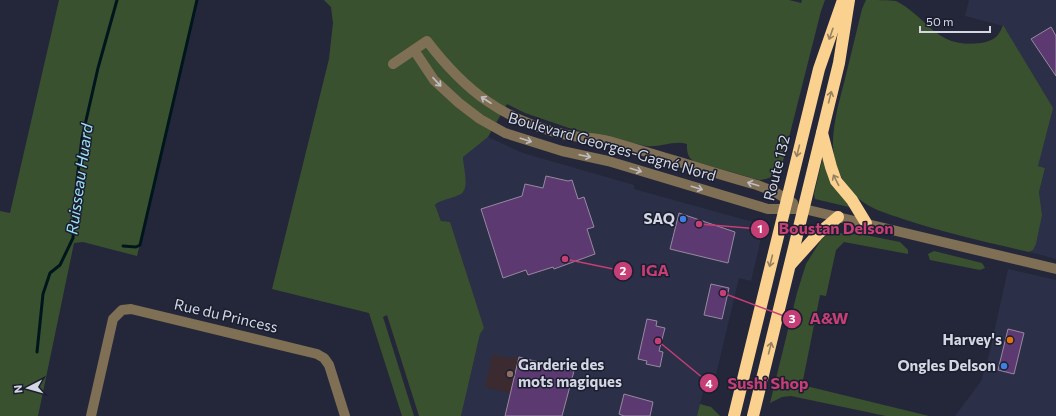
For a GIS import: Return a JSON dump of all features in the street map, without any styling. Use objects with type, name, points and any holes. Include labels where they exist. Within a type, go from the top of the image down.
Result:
[{"type":"highway","name":"Route 132","points":[[734,416],[819,69],[842,0]]},
{"type":"highway","points":[[753,416],[839,63],[849,0]]},
{"type":"highway","points":[[822,132],[836,181],[852,200],[866,223]]},
{"type":"highway","points":[[791,264],[818,234],[838,217]]},
{"type":"street","name":"Boulevard Georges-Gagné Nord","points":[[427,41],[445,65],[472,91],[523,122],[566,135],[607,141],[767,188],[785,204],[768,209],[608,161],[562,151],[505,133],[480,119],[458,103],[434,80],[414,50],[427,41]]},
{"type":"street","points":[[393,64],[414,50]]},
{"type":"street","points":[[785,204],[1056,269]]},
{"type":"street","name":"Rue du Princess","points":[[91,416],[112,323],[120,312],[126,309],[311,352],[324,358],[329,365],[345,416]]},
{"type":"shaded area","points":[[969,0],[1056,0],[1056,259],[1029,252],[1033,250],[1042,215],[1039,192],[1045,168],[1038,166],[1003,26],[965,16]]},
{"type":"shaded area","points":[[488,137],[523,153],[634,185],[634,189],[757,223],[763,230],[751,281],[739,278],[715,379],[707,377],[697,416],[461,416],[480,334],[484,328],[435,205],[465,179],[462,157]]},
{"type":"shaded area","points":[[1008,269],[1056,280],[1056,416],[955,416],[981,381],[990,351]]},
{"type":"shaded area","name":"Garderie des mots magiques","points":[[493,354],[507,358],[519,357],[521,416],[505,416],[510,393],[485,387]]},
{"type":"green space","points":[[59,0],[197,0],[137,256],[83,242],[74,243],[38,416],[0,416],[0,211],[10,213]]},
{"type":"green space","points":[[324,0],[789,0],[801,3],[802,0],[825,0],[782,165],[775,174],[766,179],[759,180],[693,161],[688,153],[687,144],[677,143],[646,146],[569,128],[525,113],[507,104],[488,137],[463,157],[466,182],[464,191],[461,194],[435,205],[441,221],[450,222],[484,328],[480,334],[461,416],[419,416],[387,315],[383,317],[414,416],[402,416],[369,313],[272,289],[329,59],[333,23],[331,7]]},
{"type":"green space","points":[[866,0],[896,1],[943,37],[965,44],[981,43],[995,38],[1000,33],[1003,25],[1053,108],[1038,166],[1045,168],[1039,192],[1042,215],[1036,244],[1033,250],[1029,252],[966,237],[934,229],[891,215],[864,203],[853,193],[843,180],[834,156],[833,140],[839,104],[862,9]]},
{"type":"green space","points":[[823,157],[850,206],[849,207],[815,199],[814,194]]},
{"type":"green space","points":[[838,233],[865,235],[900,242],[908,250],[908,254],[844,242],[836,250],[826,296],[820,295],[802,385],[929,416],[886,416],[791,396],[782,397],[770,403],[797,293],[806,264],[821,240],[828,234]]},
{"type":"green space","points":[[934,251],[982,263],[985,268],[980,270],[930,260],[928,254]]},
{"type":"green space","points":[[700,404],[711,407],[720,416],[697,416]]},
{"type":"building","points":[[1051,27],[1056,36],[1056,76],[1031,39]]},
{"type":"building","points":[[546,176],[568,181],[572,180],[578,199],[584,197],[594,227],[587,229],[595,254],[554,269],[553,267],[528,275],[526,270],[503,278],[481,209],[522,196],[525,184],[543,188]]},
{"type":"building","points":[[679,213],[735,232],[728,263],[670,249]]},
{"type":"building","points":[[711,284],[729,288],[722,319],[704,315]]},
{"type":"building","points":[[647,319],[657,321],[656,326],[665,328],[659,351],[663,352],[660,367],[646,364],[647,361],[638,359]]},
{"type":"building","points":[[1008,329],[1024,333],[1014,374],[998,370]]},
{"type":"building","points":[[519,357],[574,371],[562,416],[505,416]]},
{"type":"building","points":[[624,394],[653,402],[650,416],[624,416],[619,414]]},
{"type":"waterway","name":"Ruisseau Huard","points":[[37,352],[43,294],[50,273],[60,265],[73,238],[76,189],[82,138],[98,68],[117,0]]},
{"type":"waterway","points":[[123,246],[136,247],[140,245],[197,0]]},
{"type":"place","name":"SAQ","points":[[683,219]]},
{"type":"place","name":"Boustan Delson","points":[[699,224]]},
{"type":"place","name":"IGA","points":[[565,259]]},
{"type":"place","name":"A&W","points":[[723,293]]},
{"type":"place","name":"Harvey's","points":[[1010,340]]},
{"type":"place","name":"Sushi Shop","points":[[658,341]]},
{"type":"place","name":"Ongles Delson","points":[[1004,366]]},
{"type":"place","name":"Garderie des mots magiques","points":[[510,374]]}]
